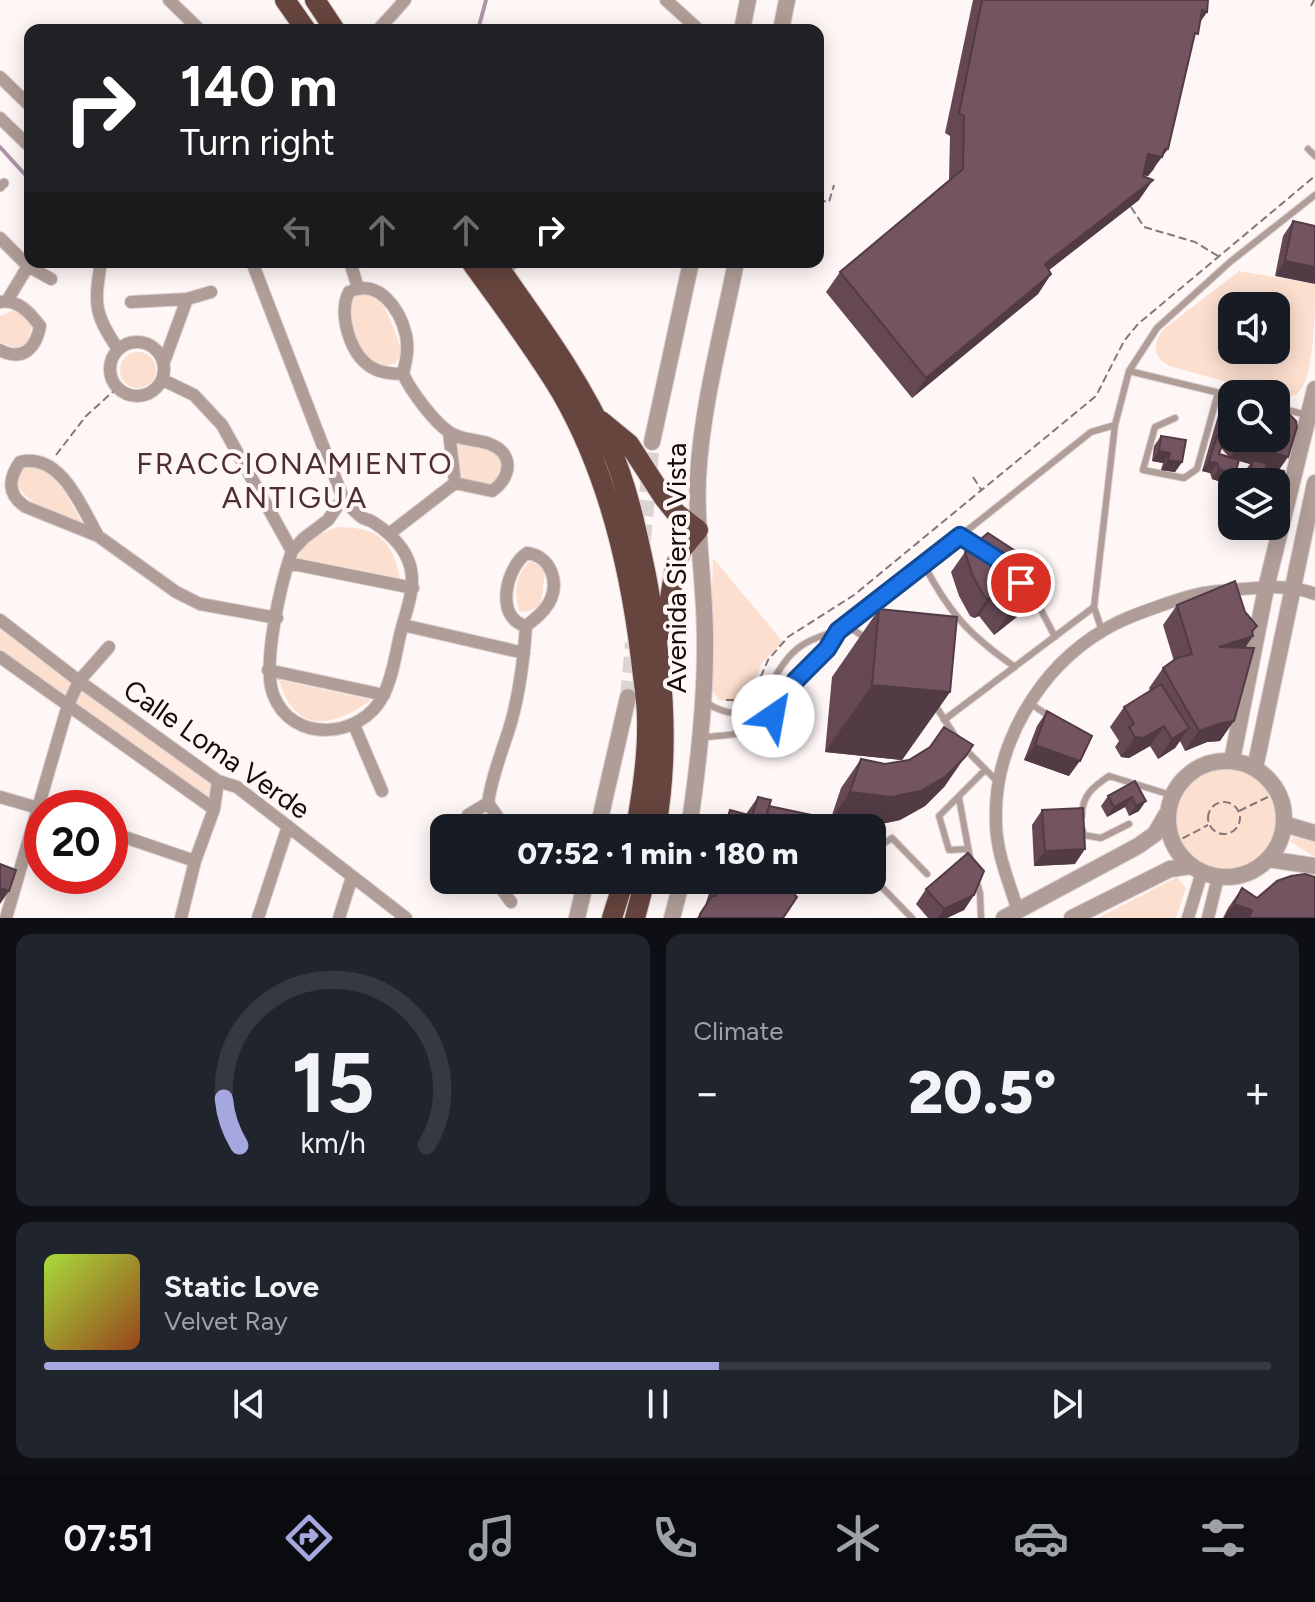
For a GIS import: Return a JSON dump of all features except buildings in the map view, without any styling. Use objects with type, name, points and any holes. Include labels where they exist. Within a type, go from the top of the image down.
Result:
[{"type":"highway","points":[[282,0],[301,24]]},
{"type":"highway","points":[[315,0],[331,24]]},
{"type":"highway","points":[[475,268],[525,335],[562,395],[589,450],[608,500],[624,556],[636,622],[647,718],[638,814]]},
{"type":"highway","points":[[507,268],[576,380],[611,449],[636,529],[658,638],[665,729],[658,814]]},
{"type":"highway","points":[[594,416],[629,444],[676,513],[698,530],[682,549],[675,567],[668,611],[658,638]]},
{"type":"highway","points":[[612,918],[620,894]]},
{"type":"highway","points":[[635,918],[641,894]]},
{"type":"street","points":[[169,0],[194,24]]},
{"type":"street","points":[[282,0],[291,24]]},
{"type":"street","points":[[383,24],[405,0]]},
{"type":"street","points":[[666,0],[692,24]]},
{"type":"street","points":[[743,24],[748,0]]},
{"type":"street","points":[[782,24],[787,0]]},
{"type":"street","points":[[0,77],[24,100]]},
{"type":"street","points":[[0,118],[24,141]]},
{"type":"street","points":[[0,238],[24,262]]},
{"type":"street","points":[[0,350],[9,355],[19,355],[29,351],[38,340],[40,326],[31,314],[4,301],[27,268]]},
{"type":"street","points":[[32,268],[51,279]]},
{"type":"street","points":[[100,268],[95,295],[97,312],[118,349]]},
{"type":"street","points":[[254,268],[343,498],[361,517],[389,534],[408,560],[413,588],[384,695],[368,716],[354,725],[336,730],[315,730],[297,725],[282,711],[273,694],[268,670],[290,557],[304,538],[328,520],[343,498]]},
{"type":"street","points":[[352,268],[358,288]]},
{"type":"street","points":[[469,268],[496,296]]},
{"type":"street","name":"Avenida Sierra Vista","points":[[652,442],[690,268]]},
{"type":"street","name":"Avenida Sierra Vista","points":[[691,814],[701,738],[711,699],[698,530],[698,478],[703,427],[735,268]]},
{"type":"street","points":[[389,534],[455,483],[492,491],[507,476],[509,464],[505,455],[490,444],[473,442],[449,432],[410,389],[403,374],[408,355],[406,335],[399,317],[379,291],[368,287],[349,292],[344,316],[355,348],[369,366],[379,371],[403,374]]},
{"type":"street","points":[[131,302],[187,299],[211,292]]},
{"type":"street","points":[[164,362],[153,347],[144,343],[126,344],[118,349],[110,365],[110,374],[117,388],[126,394],[143,396],[151,393],[163,380],[164,362],[187,299]]},
{"type":"street","points":[[163,380],[194,395],[222,425],[290,557],[413,588]]},
{"type":"street","points":[[1232,760],[1266,588],[1312,415],[1315,389]]},
{"type":"street","points":[[449,432],[455,483]]},
{"type":"street","points":[[98,536],[63,478],[32,459],[20,462],[12,474],[11,492],[16,501],[98,536],[176,592],[200,604],[277,618]]},
{"type":"street","points":[[1255,768],[1292,589],[1311,520],[1315,483]]},
{"type":"street","points":[[527,553],[543,557],[547,562],[552,572],[553,592],[540,616],[526,626],[519,624],[508,612],[507,587],[512,568],[527,553]]},
{"type":"street","points":[[1167,813],[1155,834],[1138,846],[1011,914],[995,823],[998,782],[1009,744],[1028,703],[1058,667],[1102,631],[1126,618],[1196,593],[1266,588],[1303,589],[1315,594]]},
{"type":"street","name":"Calle Loma Verde","points":[[0,620],[218,781],[237,787],[406,918]]},
{"type":"street","points":[[403,625],[524,653]]},
{"type":"street","points":[[496,814],[488,803],[492,776],[512,719],[526,626]]},
{"type":"street","points":[[44,790],[68,705],[79,681],[109,647]]},
{"type":"street","name":"Calle Loma Verde","points":[[0,657],[214,809]]},
{"type":"street","points":[[268,670],[384,695]]},
{"type":"street","points":[[0,671],[27,678]]},
{"type":"street","name":"Avenida Sierra Vista","points":[[601,814],[628,697]]},
{"type":"street","points":[[354,725],[382,791]]},
{"type":"street","points":[[1072,918],[1170,869],[1203,872],[1244,875],[1268,859],[1279,843],[1284,824],[1278,792],[1255,768],[1232,760],[1214,761],[1196,768],[1182,779],[1171,795],[1167,813],[1172,844],[1203,872],[1208,918]]},
{"type":"street","points":[[181,918],[195,861],[214,809],[218,781]]},
{"type":"street","points":[[0,797],[24,804]]},
{"type":"street","points":[[470,814],[488,803]]},
{"type":"street","points":[[1284,824],[1315,833]]},
{"type":"street","points":[[258,918],[288,826]]},
{"type":"street","points":[[128,838],[195,861]]},
{"type":"street","points":[[6,918],[24,858]]},
{"type":"street","points":[[1268,859],[1315,866]]},
{"type":"street","points":[[1188,918],[1203,872]]},
{"type":"street","points":[[339,918],[352,877]]},
{"type":"street","points":[[505,894],[511,902]]},
{"type":"street","points":[[577,918],[583,894]]},
{"type":"street","points":[[672,918],[678,894]]},
{"type":"lane","points":[[1308,149],[1315,156]]},
{"type":"lane","points":[[1102,631],[1094,607],[1115,425],[1129,371],[1157,328],[1230,262],[1315,195]]},
{"type":"lane","points":[[1129,371],[1218,393],[1197,469],[1184,478],[1143,470],[1155,427],[1175,418]]},
{"type":"lane","points":[[1290,410],[1312,415]]},
{"type":"lane","points":[[711,699],[719,710],[730,713],[752,709],[760,702],[788,658],[801,646],[847,626],[1091,432],[1115,425]]},
{"type":"lane","points":[[960,536],[982,549]]},
{"type":"lane","points":[[923,563],[943,602],[981,643],[1015,667]]},
{"type":"lane","points":[[1021,583],[1038,604],[1055,637]]},
{"type":"lane","points":[[944,720],[1094,607]]},
{"type":"lane","points":[[847,626],[869,640]]},
{"type":"lane","points":[[701,738],[748,732],[763,725],[781,706],[805,669],[827,649],[838,631]]},
{"type":"lane","points":[[930,697],[969,754],[998,782]]},
{"type":"lane","points":[[1028,703],[1053,719]]},
{"type":"lane","points":[[967,849],[949,850],[939,816],[985,770]]},
{"type":"lane","points":[[1129,824],[1101,838],[1083,835],[1082,805],[1091,788],[1109,776],[1171,795]]},
{"type":"lane","points":[[959,798],[971,861]]},
{"type":"lane","points":[[886,842],[892,838],[927,874]]},
{"type":"lane","points":[[974,872],[980,893],[981,918]]},
{"type":"lane","points":[[886,891],[912,918]]},
{"type":"path","points":[[1311,6],[1314,0]]},
{"type":"path","points":[[754,692],[768,660],[788,637],[854,595],[1096,396],[1124,341],[1138,324],[1315,176]]},
{"type":"path","points":[[824,201],[829,202],[834,185]]},
{"type":"path","points":[[1131,207],[1144,227],[1195,242],[1219,257]]},
{"type":"path","points":[[48,466],[86,416],[117,388]]},
{"type":"path","points":[[973,477],[982,492]]},
{"type":"path","points":[[711,699],[748,699]]},
{"type":"path","points":[[1238,811],[1278,792]]},
{"type":"path","points":[[1219,803],[1229,803],[1238,811],[1239,825],[1231,833],[1216,833],[1209,825],[1208,814],[1219,803]]},
{"type":"path","points":[[1172,844],[1209,825]]},
{"type":"shaded area","points":[[1239,271],[1315,284],[1311,359],[1303,386],[1295,395],[1290,396],[1290,380],[1220,380],[1173,367],[1158,356],[1157,341],[1164,329]]},
{"type":"shaded area","points":[[358,293],[376,298],[387,313],[402,351],[396,363],[381,367],[365,357],[347,315],[352,298]]},
{"type":"shaded area","points":[[14,310],[26,315],[32,326],[27,343],[16,348],[0,342],[0,316]]},
{"type":"shaded area","points":[[138,352],[151,357],[156,370],[151,383],[138,388],[125,383],[120,370],[125,357]]},
{"type":"shaded area","points":[[456,442],[488,449],[499,457],[501,472],[496,481],[483,485],[461,477]]},
{"type":"shaded area","points":[[27,463],[55,480],[82,523],[43,507],[26,496],[14,479]]},
{"type":"shaded area","points":[[338,527],[363,530],[381,538],[393,554],[400,579],[297,558],[314,538]]},
{"type":"shaded area","points":[[713,558],[783,642],[762,663],[747,696],[736,703],[719,700],[709,681]]},
{"type":"shaded area","points":[[530,561],[545,570],[541,606],[527,612],[519,611],[517,584],[521,572]]},
{"type":"shaded area","points":[[0,620],[218,781],[214,809],[0,657]]},
{"type":"shaded area","points":[[279,680],[371,700],[342,716],[316,721],[305,718],[295,710]]},
{"type":"shaded area","points":[[1225,764],[1246,768],[1264,780],[1276,798],[1280,819],[1276,840],[1264,858],[1246,870],[1225,874],[1204,870],[1186,858],[1174,840],[1170,819],[1174,798],[1186,780],[1204,768]]},
{"type":"shaded area","points":[[1292,837],[1315,842],[1315,857],[1291,842]]},
{"type":"shaded area","points":[[1177,877],[1186,888],[1176,918],[1098,918]]},
{"type":"waterway","points":[[480,24],[486,0]]},
{"type":"waterway","points":[[0,147],[24,173]]},
{"type":"tunnel","points":[[643,540],[652,442]]},
{"type":"tunnel","points":[[628,697],[633,643]]},
{"type":"district","name":"FRACCIONAMIENTO ANTIGUA","points":[[295,480]]},
{"type":"route","points":[[773,716],[796,680],[827,649],[838,631],[960,536],[1003,563],[1021,583]]}]
